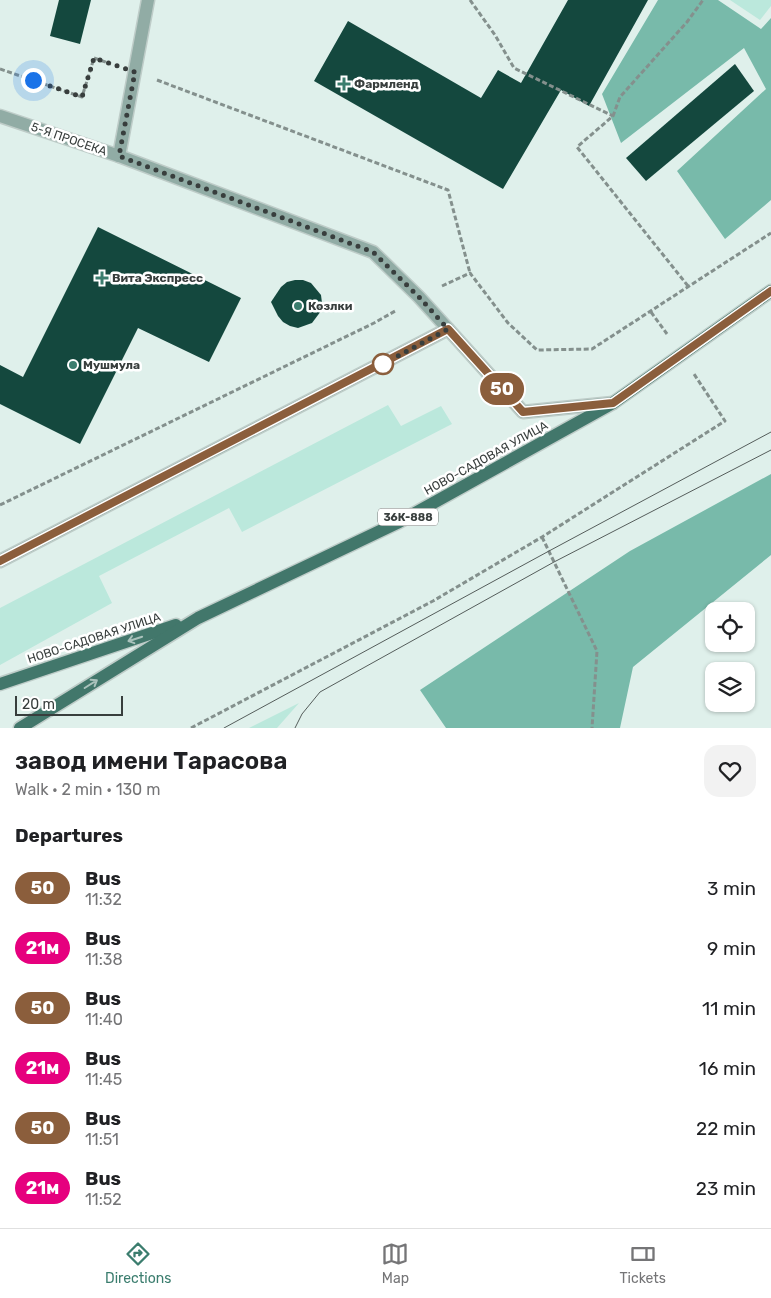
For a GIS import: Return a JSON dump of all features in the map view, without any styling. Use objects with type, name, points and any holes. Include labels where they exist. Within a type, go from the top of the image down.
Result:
[{"type":"main road","name":"НОВО-САДОВАЯ УЛИЦА","points":[[20,728],[198,618],[400,522],[613,403],[771,292]]},
{"type":"main road","name":"НОВО-САДОВАЯ УЛИЦА","points":[[0,684],[198,618]]},
{"type":"street","points":[[119,156],[148,0]]},
{"type":"street","name":"5-Я ПРОСЕКА","points":[[0,116],[119,156],[373,252],[419,297],[523,412],[613,403]]},
{"type":"street","points":[[0,561],[448,329]]},
{"type":"path","points":[[470,0],[495,35],[514,68],[613,116]]},
{"type":"path","points":[[688,286],[577,148],[613,116],[620,97],[687,22],[703,0]]},
{"type":"path","points":[[0,69],[82,97],[94,58],[448,190],[470,273]]},
{"type":"path","points":[[192,728],[433,601],[542,537],[725,421]]},
{"type":"path","points":[[542,537],[598,651],[592,728]]},
{"type":"green space","points":[[658,0],[718,0],[761,29],[771,18],[771,200],[725,239],[677,171],[766,89],[744,48],[621,143],[602,94]]},
{"type":"green space","points":[[730,0],[771,0],[771,6],[760,20]]},
{"type":"green space","points":[[388,405],[401,426],[441,406],[452,424],[242,532],[229,508],[99,576],[112,603],[0,665],[0,608]]},
{"type":"green space","points":[[771,474],[771,555],[713,602],[705,602],[705,609],[633,667],[620,728],[446,728],[420,690],[630,551]]},
{"type":"green space","points":[[299,703],[277,728],[249,728]]},
{"type":"building","points":[[59,0],[91,0],[80,44],[50,36]]},
{"type":"building","points":[[568,0],[648,0],[589,106],[561,90],[503,189],[314,81],[348,21],[481,98],[498,70],[521,83]]},
{"type":"building","points":[[735,64],[754,91],[646,181],[626,158]]},
{"type":"building","points":[[98,227],[241,298],[209,362],[138,328],[80,444],[0,404],[0,365],[23,377]]},
{"type":"building","name":"Козлки","points":[[295,280],[311,283],[321,295],[322,303],[321,311],[312,323],[298,328],[283,322],[271,302],[281,287],[287,282]]},
{"type":"tram line","points":[[224,728],[771,432]]},
{"type":"tram line","points":[[295,728],[302,714],[320,692],[554,562],[771,450]]},
{"type":"bus line","name":"50","points":[[0,561],[448,329],[523,412],[613,403],[771,291]]},
{"type":"place","name":"Фармленд","points":[[344,84]]},
{"type":"place","name":"Вита Экспресс","points":[[102,278]]},
{"type":"place","name":"Козлки","points":[[298,306]]},
{"type":"place","name":"Мушмула","points":[[73,365]]},
{"type":"route","points":[[33,80],[82,97],[94,58],[135,72],[119,156],[373,252],[419,297],[448,329],[383,364]]}]
